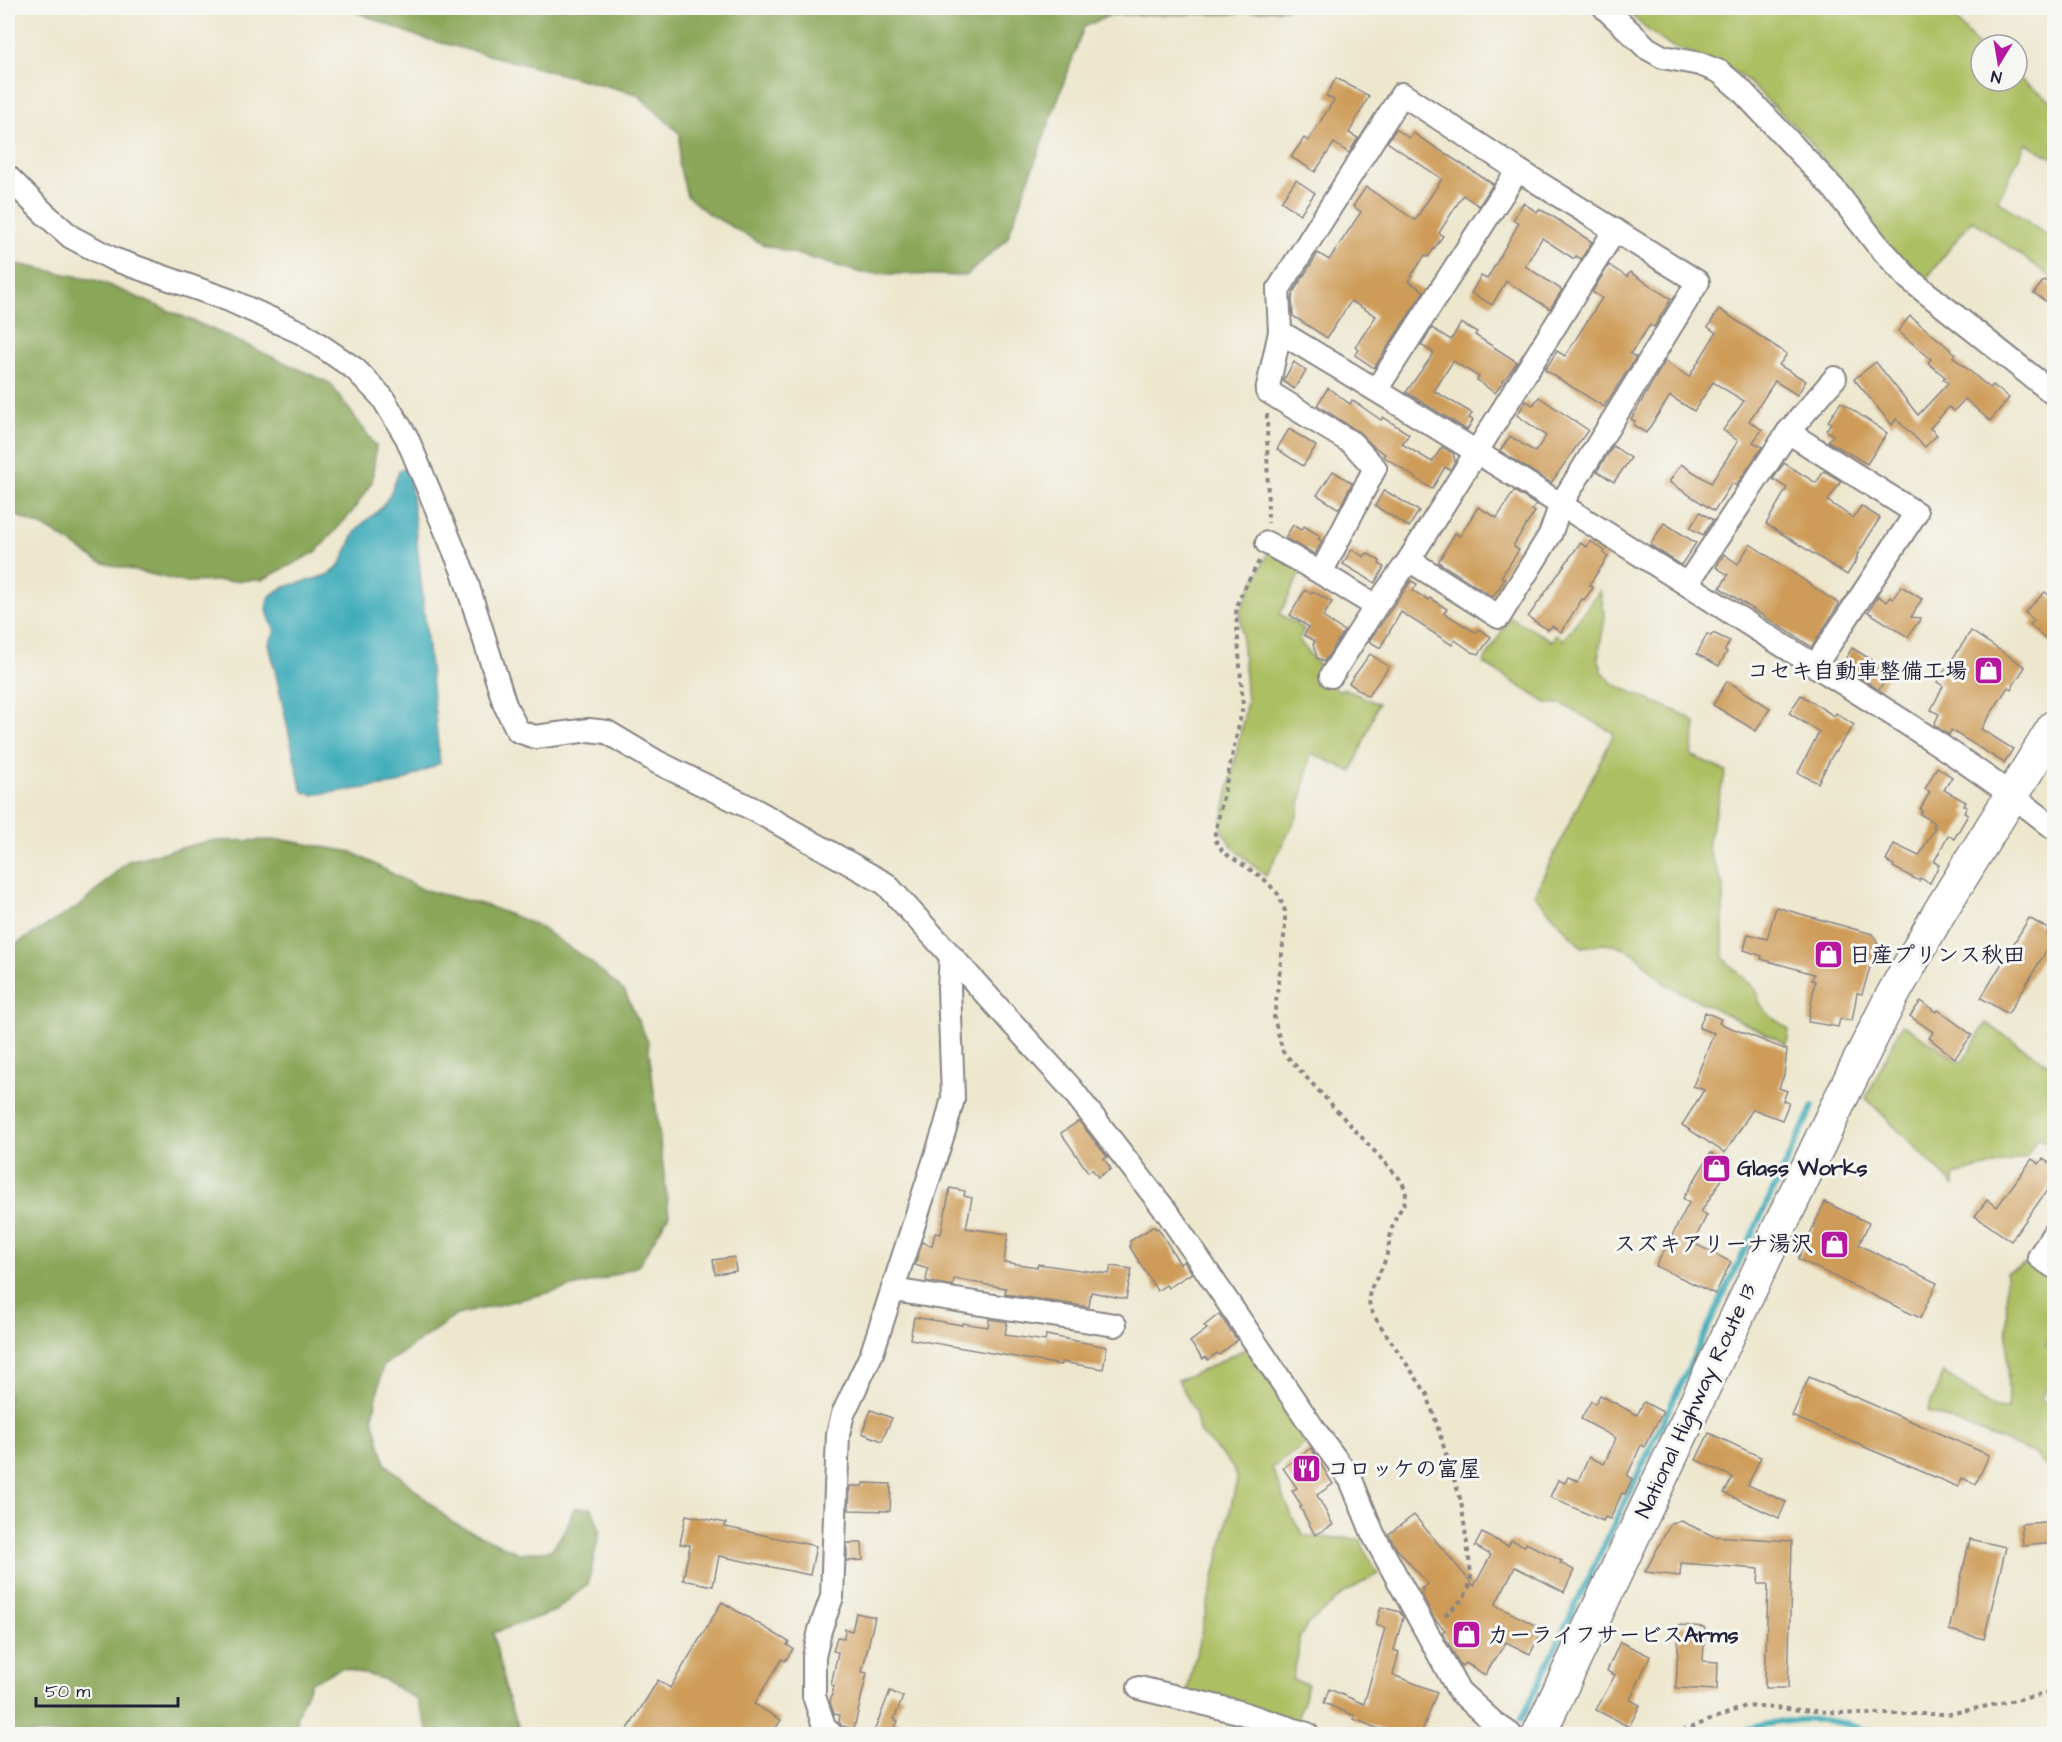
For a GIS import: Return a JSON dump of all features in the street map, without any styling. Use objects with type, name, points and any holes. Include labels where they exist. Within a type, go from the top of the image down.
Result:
[{"type":"highway","name":"National Highway Route 13","points":[[1539,1734],[1891,998],[1939,913],[2055,727]]},
{"type":"street","points":[[1605,8],[1647,48],[1663,57],[1700,64],[1720,72],[1740,89],[1834,189],[1876,243],[1909,279],[2055,394]]},
{"type":"street","points":[[1321,573],[1375,468],[1352,443],[1267,391],[1280,332],[1278,290],[1402,94],[1518,170],[1698,282],[1562,504],[1550,535],[1499,617],[1409,560]]},
{"type":"street","points":[[1376,390],[1518,170]]},
{"type":"street","points":[[8,177],[71,237],[113,259],[229,300],[302,333],[355,369],[382,397],[407,438],[464,574],[505,705],[518,731],[535,737],[589,730],[607,732],[657,762],[755,810],[886,884],[1070,1087],[1169,1215],[1313,1428],[1351,1480],[1373,1534],[1459,1691],[1494,1724],[1510,1734]]},
{"type":"street","points":[[1331,676],[1409,560],[1615,230]]},
{"type":"street","points":[[1280,332],[1562,504],[2012,794],[2055,828]]},
{"type":"street","points":[[1686,584],[1788,432],[1835,378]]},
{"type":"street","points":[[1788,432],[1916,513],[1815,666]]},
{"type":"street","points":[[1267,543],[1376,606]]},
{"type":"street","points":[[826,1732],[814,1696],[814,1657],[820,1630],[832,1597],[838,1434],[843,1414],[872,1353],[953,1098],[949,988],[951,956]]},
{"type":"street","points":[[2055,1233],[2039,1257],[2055,1267]]},
{"type":"street","points":[[892,1290],[1115,1325]]},
{"type":"street","points":[[1139,1688],[1239,1712],[1307,1734]]},
{"type":"path","points":[[1267,391],[1268,539],[1238,601],[1236,625],[1243,706],[1214,838],[1223,852],[1263,878],[1278,894],[1285,911],[1274,1018],[1283,1052],[1405,1186],[1404,1204],[1395,1219],[1385,1262],[1368,1293],[1368,1302],[1376,1319],[1427,1394],[1461,1501],[1471,1573],[1471,1585],[1461,1602],[1425,1632]]},
{"type":"path","points":[[1674,1734],[1746,1706],[1858,1714],[1949,1714],[2055,1692]]},
{"type":"green space","points":[[346,8],[1292,8],[1229,14],[1110,15],[1084,27],[1007,239],[966,276],[861,273],[762,244],[707,213],[687,196],[679,165],[680,134],[637,94],[419,37]]},
{"type":"green space","points":[[1624,8],[1946,8],[1969,35],[1969,93],[2029,93],[2029,85],[2054,103],[2054,159],[2026,143],[1998,200],[2054,241],[2054,279],[1972,220],[1923,283],[1877,234],[1809,140],[1741,75],[1670,46],[1645,28]]},
{"type":"green space","points":[[8,262],[99,281],[330,383],[376,446],[372,482],[352,512],[316,552],[262,580],[183,582],[99,562],[52,531],[8,512]]},
{"type":"green space","points":[[1269,551],[1301,571],[1280,614],[1304,629],[1299,640],[1322,670],[1318,679],[1341,691],[1343,688],[1378,704],[1352,772],[1311,753],[1298,815],[1266,876],[1233,847],[1221,826],[1247,702],[1240,611]]},
{"type":"green space","points":[[1600,590],[1605,618],[1598,657],[1602,671],[1613,684],[1687,716],[1696,724],[1691,755],[1726,771],[1707,846],[1723,885],[1723,958],[1757,991],[1760,1004],[1771,1017],[1789,1029],[1787,1044],[1666,985],[1635,954],[1620,946],[1603,944],[1581,947],[1534,895],[1614,733],[1562,704],[1546,703],[1483,663],[1510,617],[1552,641],[1556,634],[1563,640]]},
{"type":"green space","points":[[284,840],[352,852],[421,889],[485,905],[537,925],[592,963],[625,992],[648,1042],[669,1215],[638,1266],[601,1280],[457,1315],[383,1366],[373,1417],[385,1463],[453,1523],[519,1553],[551,1550],[566,1529],[574,1508],[592,1508],[600,1530],[588,1584],[555,1611],[493,1633],[508,1700],[522,1734],[430,1734],[417,1700],[383,1679],[342,1668],[311,1682],[297,1715],[298,1734],[8,1734],[8,949],[82,904],[128,861],[209,841]]},
{"type":"green space","points":[[1986,1023],[2054,1068],[2054,1147],[2038,1137],[2026,1157],[1954,1175],[1954,1186],[1866,1098],[1902,1024],[1962,1063]]},
{"type":"green space","points":[[2024,1264],[2054,1276],[2049,1298],[2054,1303],[2054,1328],[2046,1346],[2054,1351],[2054,1376],[2041,1399],[2054,1408],[2054,1468],[2045,1466],[2034,1453],[1927,1411],[1944,1372],[1993,1408],[2008,1409],[2006,1272]]},
{"type":"green space","points":[[1247,1348],[1308,1442],[1272,1468],[1293,1519],[1304,1536],[1359,1539],[1378,1574],[1344,1593],[1307,1625],[1299,1638],[1298,1655],[1292,1680],[1308,1684],[1297,1721],[1187,1692],[1237,1480],[1232,1466],[1199,1431],[1195,1412],[1178,1380]]},
{"type":"water","points":[[406,468],[410,476],[440,763],[397,784],[312,795],[301,788],[269,643],[275,631],[268,612],[268,600],[272,594],[287,586],[324,576],[336,569],[357,530],[381,508],[392,490],[399,470]]},
{"type":"building","points":[[1336,78],[1369,96],[1349,133],[1358,138],[1349,153],[1334,143],[1315,172],[1291,157],[1304,138],[1308,141],[1334,100],[1326,96]]},
{"type":"building","points":[[1396,129],[1409,138],[1413,133],[1493,184],[1479,206],[1463,195],[1439,233],[1443,236],[1428,257],[1425,255],[1408,281],[1424,291],[1374,368],[1355,355],[1359,350],[1355,347],[1376,316],[1351,301],[1327,338],[1293,316],[1292,299],[1294,291],[1318,253],[1329,260],[1361,212],[1353,206],[1366,187],[1415,220],[1442,179],[1387,142]]},
{"type":"building","points":[[1296,180],[1315,193],[1300,214],[1281,201]]},
{"type":"building","points":[[1523,203],[1537,212],[1539,209],[1549,214],[1592,242],[1581,259],[1576,256],[1574,259],[1542,238],[1525,266],[1562,290],[1550,309],[1506,281],[1492,305],[1471,293],[1481,276],[1487,279],[1519,223],[1513,220]]},
{"type":"building","points":[[1609,265],[1627,277],[1630,272],[1671,299],[1654,327],[1650,325],[1630,354],[1636,357],[1604,407],[1545,370],[1557,351],[1565,356],[1602,298],[1592,292]]},
{"type":"building","points":[[2044,280],[2055,288],[2055,308],[2034,293]]},
{"type":"building","points":[[1719,309],[1787,354],[1779,365],[1806,381],[1797,395],[1775,381],[1749,421],[1762,430],[1753,442],[1762,447],[1736,486],[1732,483],[1714,511],[1669,482],[1681,464],[1711,483],[1738,441],[1723,430],[1744,401],[1713,382],[1694,411],[1670,396],[1646,433],[1633,425],[1635,421],[1631,419],[1665,361],[1689,377],[1716,333],[1708,327]]},
{"type":"building","points":[[1910,316],[1956,354],[1953,357],[1990,388],[1993,385],[2009,398],[1990,421],[1965,399],[1954,411],[1949,407],[1930,428],[1937,435],[1925,447],[1896,419],[1892,425],[1854,379],[1876,362],[1918,415],[1948,383],[1943,379],[1945,377],[1928,363],[1931,359],[1898,331]]},
{"type":"building","points":[[1461,323],[1477,332],[1475,335],[1517,362],[1495,393],[1477,380],[1479,377],[1453,361],[1434,391],[1472,413],[1469,418],[1473,420],[1467,430],[1406,392],[1434,353],[1421,345],[1432,328],[1451,340]]},
{"type":"building","points":[[1294,362],[1306,371],[1294,389],[1283,381]]},
{"type":"building","points":[[1328,388],[1350,404],[1352,400],[1381,420],[1383,417],[1409,434],[1402,444],[1432,462],[1442,447],[1453,453],[1455,461],[1450,470],[1445,467],[1432,489],[1383,456],[1385,454],[1359,432],[1317,405]]},
{"type":"building","points":[[1539,397],[1588,430],[1551,483],[1500,451],[1510,436],[1535,452],[1546,436],[1517,415],[1526,401],[1533,405]]},
{"type":"building","points":[[1841,402],[1887,433],[1867,464],[1828,441],[1833,435],[1826,430],[1831,423],[1828,421]]},
{"type":"building","points":[[1289,429],[1316,446],[1303,466],[1277,449]]},
{"type":"building","points":[[1613,446],[1631,458],[1614,482],[1597,471]]},
{"type":"building","points":[[1784,463],[1816,483],[1824,471],[1841,481],[1828,501],[1853,518],[1861,506],[1880,518],[1847,575],[1766,524],[1787,488],[1773,479]]},
{"type":"building","points":[[1333,471],[1352,483],[1339,509],[1317,495]]},
{"type":"building","points":[[1384,490],[1419,511],[1409,527],[1375,506]]},
{"type":"building","points":[[1514,491],[1536,505],[1532,510],[1535,512],[1514,544],[1514,547],[1519,550],[1501,577],[1505,579],[1493,597],[1438,562],[1455,533],[1460,536],[1478,507],[1497,518]]},
{"type":"building","points":[[1700,512],[1713,520],[1703,535],[1690,528]]},
{"type":"building","points":[[1664,523],[1696,543],[1681,565],[1650,545]]},
{"type":"building","points":[[1293,525],[1301,530],[1304,526],[1320,536],[1318,539],[1322,541],[1315,554],[1285,538]]},
{"type":"building","points":[[1590,541],[1605,551],[1604,554],[1608,557],[1589,585],[1593,588],[1584,600],[1582,599],[1561,632],[1552,626],[1548,630],[1528,617],[1580,543],[1587,547]]},
{"type":"building","points":[[1750,544],[1839,604],[1812,647],[1720,588],[1728,575],[1716,567],[1724,554],[1738,564]]},
{"type":"building","points":[[1352,549],[1364,557],[1367,553],[1380,561],[1379,564],[1384,567],[1375,583],[1343,564]]},
{"type":"building","points":[[1411,581],[1417,584],[1413,591],[1447,609],[1444,613],[1473,631],[1477,632],[1479,629],[1491,637],[1479,654],[1455,640],[1452,645],[1401,612],[1380,648],[1369,641]]},
{"type":"building","points":[[1901,586],[1922,599],[1911,617],[1921,618],[1908,637],[1868,612],[1878,596],[1887,602],[1890,597],[1893,599]]},
{"type":"building","points":[[1305,590],[1311,594],[1312,591],[1332,602],[1323,617],[1344,631],[1324,662],[1317,658],[1313,644],[1315,641],[1304,635],[1309,627],[1290,615]]},
{"type":"building","points":[[2045,592],[2055,600],[2055,647],[2030,625],[2034,621],[2025,612]]},
{"type":"building","points":[[1971,631],[2025,667],[2011,689],[2008,687],[1981,729],[2013,749],[2004,763],[1951,730],[1949,735],[1934,725],[1939,714],[1931,710],[1943,686],[1937,682]]},
{"type":"building","points":[[1713,633],[1730,641],[1719,666],[1697,654],[1707,634],[1711,636]]},
{"type":"building","points":[[1852,648],[1890,671],[1879,690],[1841,666]]},
{"type":"building","points":[[1370,654],[1389,667],[1368,696],[1349,683]]},
{"type":"building","points":[[1727,681],[1770,708],[1756,731],[1713,705]]},
{"type":"building","points":[[1801,695],[1834,716],[1836,713],[1854,725],[1832,756],[1818,783],[1798,773],[1819,732],[1789,713]]},
{"type":"building","points":[[1937,767],[1952,777],[1944,790],[1966,802],[1964,805],[1967,807],[1964,813],[1968,815],[1954,839],[1948,835],[1934,862],[1939,865],[1930,883],[1920,878],[1919,881],[1886,861],[1894,844],[1919,856],[1935,827],[1933,826],[1935,823],[1920,814],[1922,811],[1920,809],[1930,792],[1925,789]]},
{"type":"building","points":[[1776,907],[1872,934],[1876,939],[1880,951],[1877,958],[1872,961],[1862,994],[1857,993],[1852,1021],[1840,1019],[1838,1027],[1808,1022],[1815,981],[1812,980],[1814,974],[1761,959],[1762,956],[1744,950],[1748,934],[1767,939]]},
{"type":"building","points":[[2029,918],[2050,930],[2047,934],[2054,938],[2008,1014],[1981,998]]},
{"type":"building","points":[[1921,1001],[1936,1012],[1938,1010],[1972,1035],[1955,1058],[1929,1038],[1933,1032],[1910,1016]]},
{"type":"building","points":[[1705,1012],[1721,1019],[1719,1023],[1787,1050],[1784,1075],[1779,1088],[1787,1091],[1783,1101],[1789,1103],[1782,1120],[1753,1109],[1725,1153],[1682,1125],[1704,1090],[1693,1086],[1714,1033],[1699,1028]]},
{"type":"building","points":[[1079,1121],[1107,1157],[1104,1159],[1111,1169],[1098,1177],[1092,1169],[1088,1172],[1061,1133]]},
{"type":"building","points":[[1711,1153],[1731,1165],[1701,1212],[1707,1215],[1693,1243],[1731,1262],[1715,1294],[1656,1266],[1689,1203],[1683,1198]]},
{"type":"building","points":[[2032,1159],[2039,1164],[2043,1159],[2055,1167],[2055,1179],[2011,1241],[1975,1216],[1987,1200],[1997,1207]]},
{"type":"building","points":[[950,1188],[965,1191],[964,1196],[972,1198],[966,1228],[1008,1234],[1004,1262],[1037,1267],[1038,1264],[1109,1274],[1111,1266],[1132,1269],[1126,1299],[1091,1292],[1089,1307],[1005,1294],[1006,1288],[954,1279],[953,1286],[926,1281],[928,1269],[915,1265],[922,1242],[932,1246],[935,1233],[941,1234]]},
{"type":"building","points":[[1825,1202],[1869,1223],[1859,1245],[1937,1283],[1920,1318],[1798,1259]]},
{"type":"building","points":[[1154,1226],[1158,1228],[1180,1264],[1184,1261],[1192,1273],[1168,1288],[1166,1285],[1157,1291],[1130,1247],[1130,1241]]},
{"type":"building","points":[[734,1257],[736,1271],[715,1274],[713,1260]]},
{"type":"building","points":[[1219,1314],[1237,1340],[1219,1355],[1217,1353],[1208,1360],[1206,1357],[1203,1359],[1190,1342],[1207,1329],[1204,1326]]},
{"type":"building","points":[[914,1317],[988,1327],[989,1319],[1007,1322],[1005,1335],[1045,1341],[1046,1335],[1107,1347],[1103,1369],[1061,1362],[1061,1365],[910,1339]]},
{"type":"building","points":[[1809,1377],[1989,1455],[1976,1484],[1962,1478],[1958,1487],[1792,1416]]},
{"type":"building","points":[[1600,1395],[1637,1415],[1644,1402],[1663,1412],[1644,1447],[1641,1445],[1627,1476],[1632,1479],[1625,1494],[1622,1493],[1610,1519],[1605,1517],[1603,1521],[1550,1497],[1558,1480],[1565,1483],[1568,1477],[1578,1481],[1589,1457],[1604,1464],[1616,1438],[1581,1419],[1591,1401],[1595,1404]]},
{"type":"building","points":[[871,1410],[892,1418],[882,1441],[862,1433]]},
{"type":"building","points":[[1709,1433],[1761,1457],[1748,1485],[1786,1502],[1779,1518],[1724,1493],[1733,1477],[1696,1460]]},
{"type":"building","points":[[1311,1448],[1333,1484],[1317,1495],[1333,1525],[1315,1535],[1300,1507],[1302,1506],[1292,1491],[1297,1488],[1283,1468]]},
{"type":"building","points":[[863,1483],[891,1484],[890,1511],[849,1510],[850,1486],[863,1486]]},
{"type":"building","points":[[686,1515],[726,1523],[725,1527],[816,1546],[810,1575],[719,1556],[713,1586],[683,1580],[690,1545],[680,1544]]},
{"type":"building","points":[[1414,1515],[1474,1586],[1491,1555],[1475,1546],[1482,1533],[1508,1546],[1511,1540],[1525,1546],[1526,1543],[1562,1561],[1560,1563],[1574,1570],[1564,1592],[1515,1567],[1495,1605],[1543,1629],[1530,1654],[1506,1642],[1485,1675],[1466,1663],[1461,1666],[1442,1632],[1445,1630],[1434,1618],[1421,1593],[1424,1591],[1421,1589],[1428,1584],[1396,1548],[1389,1534]]},
{"type":"building","points":[[1681,1521],[1713,1536],[1792,1541],[1788,1688],[1765,1688],[1768,1584],[1758,1584],[1759,1569],[1681,1563],[1680,1576],[1645,1572],[1671,1523]]},
{"type":"building","points":[[2055,1521],[2055,1543],[2023,1546],[2021,1524]]},
{"type":"building","points":[[1970,1539],[2006,1547],[1984,1639],[1949,1630]]},
{"type":"building","points":[[847,1543],[862,1543],[863,1560],[847,1561]]},
{"type":"building","points":[[722,1602],[789,1642],[787,1645],[793,1649],[785,1661],[782,1659],[754,1704],[781,1720],[772,1734],[625,1734],[658,1680],[670,1688]]},
{"type":"building","points":[[1381,1607],[1400,1612],[1403,1617],[1394,1650],[1399,1652],[1393,1675],[1437,1692],[1421,1734],[1391,1734],[1354,1719],[1355,1716],[1324,1703],[1329,1689],[1364,1704],[1385,1628],[1376,1625]]},
{"type":"building","points":[[856,1613],[875,1617],[862,1672],[867,1673],[854,1729],[842,1726],[839,1722],[840,1715],[834,1714],[830,1702],[838,1652],[833,1651],[837,1637],[844,1638],[845,1629],[852,1631]]},
{"type":"building","points":[[1679,1625],[1705,1627],[1703,1661],[1718,1662],[1717,1690],[1676,1688]]},
{"type":"building","points":[[1620,1642],[1650,1656],[1630,1700],[1640,1705],[1629,1727],[1596,1710],[1615,1675],[1607,1671]]},
{"type":"building","points":[[890,1691],[903,1697],[894,1719],[898,1721],[891,1734],[873,1734]]},
{"type":"waterway","points":[[1521,1720],[1813,1106]]},
{"type":"waterway","points":[[1729,1734],[1772,1723],[1802,1720],[1831,1721],[1877,1734]]},
{"type":"place","name":"コセキ自動車整備工場","points":[[1988,671]]},
{"type":"place","name":"日産プリンス秋田","points":[[1828,955]]},
{"type":"place","name":"Glass Works","points":[[1716,1168]]},
{"type":"place","name":"スズキアリーナ湯沢","points":[[1834,1244]]},
{"type":"place","name":"コロッケの富屋","points":[[1306,1469]]},
{"type":"place","name":"カーライフサービスArms","points":[[1466,1635]]}]
